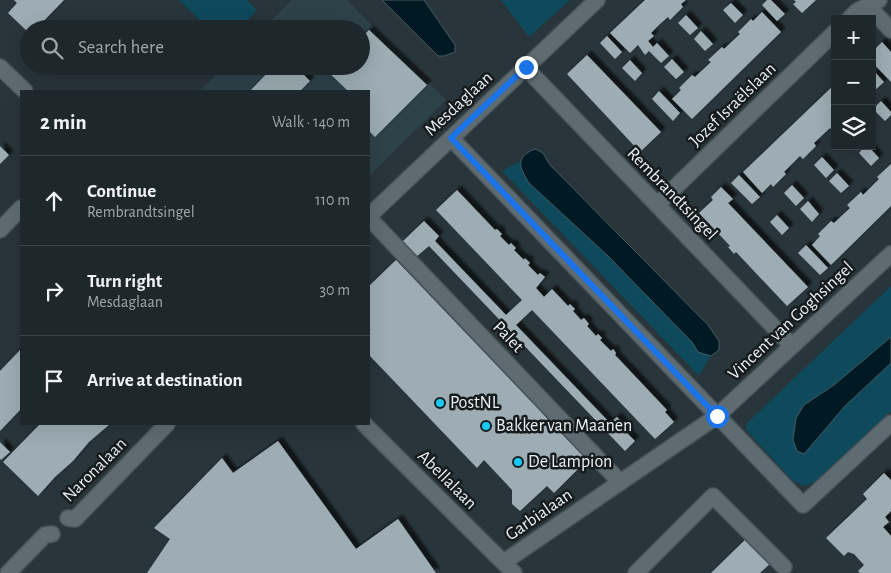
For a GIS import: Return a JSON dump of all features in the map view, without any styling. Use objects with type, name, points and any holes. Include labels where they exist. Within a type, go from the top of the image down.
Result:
[{"type":"street","name":"Mesdaglaan","points":[[370,216],[597,0]]},
{"type":"street","points":[[853,15],[874,3],[891,30]]},
{"type":"street","name":"Jozef Israëlslaan","points":[[657,204],[831,36]]},
{"type":"street","points":[[0,67],[24,90]]},
{"type":"street","name":"Rembrandtsingel","points":[[526,67],[792,346]]},
{"type":"street","points":[[451,138],[803,505],[891,423]]},
{"type":"street","points":[[0,230],[20,209]]},
{"type":"street","name":"Palet","points":[[370,218],[620,482]]},
{"type":"street","name":"Vincent van Goghsingel","points":[[620,482],[717,416],[891,254]]},
{"type":"street","name":"Naronalaan","points":[[68,518],[75,519],[166,425]]},
{"type":"street","name":"Abellalaan","points":[[365,425],[509,568]]},
{"type":"street","name":"Garbialaan","points":[[509,568],[620,482]]},
{"type":"street","points":[[636,573],[713,496],[784,567]]},
{"type":"street","points":[[8,573],[45,535],[52,534]]},
{"type":"shaded area","points":[[179,0],[247,0],[257,10],[248,20],[200,20]]},
{"type":"shaded area","points":[[292,0],[347,0],[367,20],[272,20]]},
{"type":"shaded area","points":[[382,0],[424,0],[455,45],[455,52],[438,56]]},
{"type":"shaded area","points":[[501,0],[570,0],[529,37]]},
{"type":"shaded area","points":[[370,23],[446,100],[370,175],[370,90],[200,90],[216,75],[370,75]]},
{"type":"shaded area","points":[[535,149],[543,153],[550,165],[708,325],[719,341],[719,350],[711,356],[698,352],[692,342],[607,255],[529,183],[521,163],[524,155]]},
{"type":"shaded area","points":[[520,161],[522,171],[529,183],[607,255],[692,342],[698,352],[711,356],[699,376],[502,171]]},
{"type":"shaded area","points":[[891,286],[891,337],[834,385],[804,405],[812,445],[845,406],[891,363],[891,411],[815,482],[804,486],[793,481],[746,430],[746,424]]},
{"type":"shaded area","points":[[891,337],[891,363],[845,406],[804,454],[797,451],[793,440],[796,418],[804,405],[834,385]]},
{"type":"building","points":[[14,0],[64,0],[45,20],[20,20],[20,24],[8,13],[17,3]]},
{"type":"building","points":[[645,0],[686,0],[681,4],[683,7],[670,20],[668,17],[651,33],[654,36],[648,41],[653,47],[657,43],[669,56],[661,63],[649,51],[645,55],[638,45],[630,53],[610,33]]},
{"type":"building","points":[[767,0],[771,0],[785,14],[777,21],[762,5]]},
{"type":"building","points":[[794,0],[816,0],[802,13],[793,4],[796,2]]},
{"type":"building","points":[[731,3],[743,15],[735,23],[723,10]]},
{"type":"building","points":[[762,12],[781,32],[692,119],[672,99],[681,90],[679,88],[692,75],[695,77],[711,62],[708,60],[722,47],[724,49],[740,34],[738,32],[751,19],[753,21]]},
{"type":"building","points":[[686,15],[698,28],[690,35],[678,23]]},
{"type":"building","points":[[370,31],[427,85],[375,137],[370,132],[370,90],[347,90],[331,75],[370,75]]},
{"type":"building","points":[[701,31],[713,44],[705,51],[694,39]]},
{"type":"building","points":[[607,36],[622,52],[615,59],[600,43]]},
{"type":"building","points":[[882,42],[891,52],[891,82],[876,66],[876,48]]},
{"type":"building","points":[[587,55],[661,132],[640,152],[567,74]]},
{"type":"building","points":[[672,59],[684,72],[676,79],[664,67]]},
{"type":"building","points":[[630,60],[642,73],[635,81],[622,68]]},
{"type":"building","points":[[876,73],[884,82],[876,89]]},
{"type":"building","points":[[265,75],[304,75],[310,81],[301,90],[251,90]]},
{"type":"building","points":[[831,88],[831,129],[814,143],[816,146],[803,159],[800,156],[784,172],[786,174],[773,187],[771,184],[762,193],[743,172]]},
{"type":"building","points":[[659,91],[680,113],[673,121],[652,99]]},
{"type":"building","points":[[881,101],[891,112],[891,115],[885,121],[876,112],[876,106]]},
{"type":"building","points":[[0,146],[9,155],[0,164]]},
{"type":"building","points":[[862,150],[872,150],[879,158],[871,166],[859,153]]},
{"type":"building","points":[[822,157],[834,170],[826,178],[814,165]]},
{"type":"building","points":[[891,164],[891,206],[831,265],[812,245],[820,236],[818,234],[831,221],[834,223],[850,208],[847,205],[861,192],[863,195],[879,179],[877,177]]},
{"type":"building","points":[[837,173],[849,186],[841,193],[829,181]]},
{"type":"building","points":[[739,175],[760,197],[752,204],[731,183]]},
{"type":"building","points":[[792,185],[804,198],[796,206],[784,193]]},
{"type":"building","points":[[721,187],[733,199],[728,203],[808,287],[787,306],[736,252],[734,254],[728,247],[730,246],[699,213],[713,200],[711,197]]},
{"type":"building","points":[[457,190],[495,230],[497,229],[502,234],[500,236],[509,245],[511,243],[516,248],[514,250],[530,263],[528,265],[538,275],[540,273],[545,277],[536,288],[544,297],[552,289],[568,306],[570,304],[581,320],[584,318],[589,324],[587,326],[596,336],[598,334],[602,338],[600,340],[611,351],[613,349],[616,353],[615,355],[667,410],[665,412],[674,422],[655,439],[532,310],[516,325],[610,423],[617,417],[623,423],[620,426],[635,441],[625,451],[429,246],[416,257],[402,242],[424,221],[439,236],[435,241],[506,315],[522,300],[436,210]]},
{"type":"building","points":[[808,201],[819,214],[812,222],[800,209]]},
{"type":"building","points":[[777,215],[789,228],[782,235],[770,222]]},
{"type":"building","points":[[806,245],[828,268],[820,275],[798,253]]},
{"type":"building","points":[[396,260],[587,460],[554,493],[547,486],[520,511],[512,504],[512,490],[484,460],[477,468],[370,356],[370,285]]},
{"type":"building","points":[[20,350],[20,410],[0,431],[0,371]]},
{"type":"building","points":[[39,425],[109,425],[89,442],[38,496],[3,462]]},
{"type":"building","points":[[278,441],[356,549],[398,519],[436,573],[147,573],[170,539],[154,528],[222,458],[233,473]]},
{"type":"building","points":[[0,442],[10,452],[1,460],[0,459]]},
{"type":"building","points":[[884,473],[891,480],[891,511],[885,517],[889,522],[883,527],[891,536],[891,573],[860,573],[858,571],[864,565],[854,554],[848,552],[844,556],[826,538],[867,499],[863,494]]},
{"type":"building","points":[[749,536],[773,561],[760,573],[711,573]]},
{"type":"place","name":"PostNL","points":[[440,403]]},
{"type":"place","name":"Bakker van Maanen","points":[[486,426]]},
{"type":"place","name":"De Lampion","points":[[518,462]]},
{"type":"route","points":[[526,67],[451,138],[717,416]]}]
